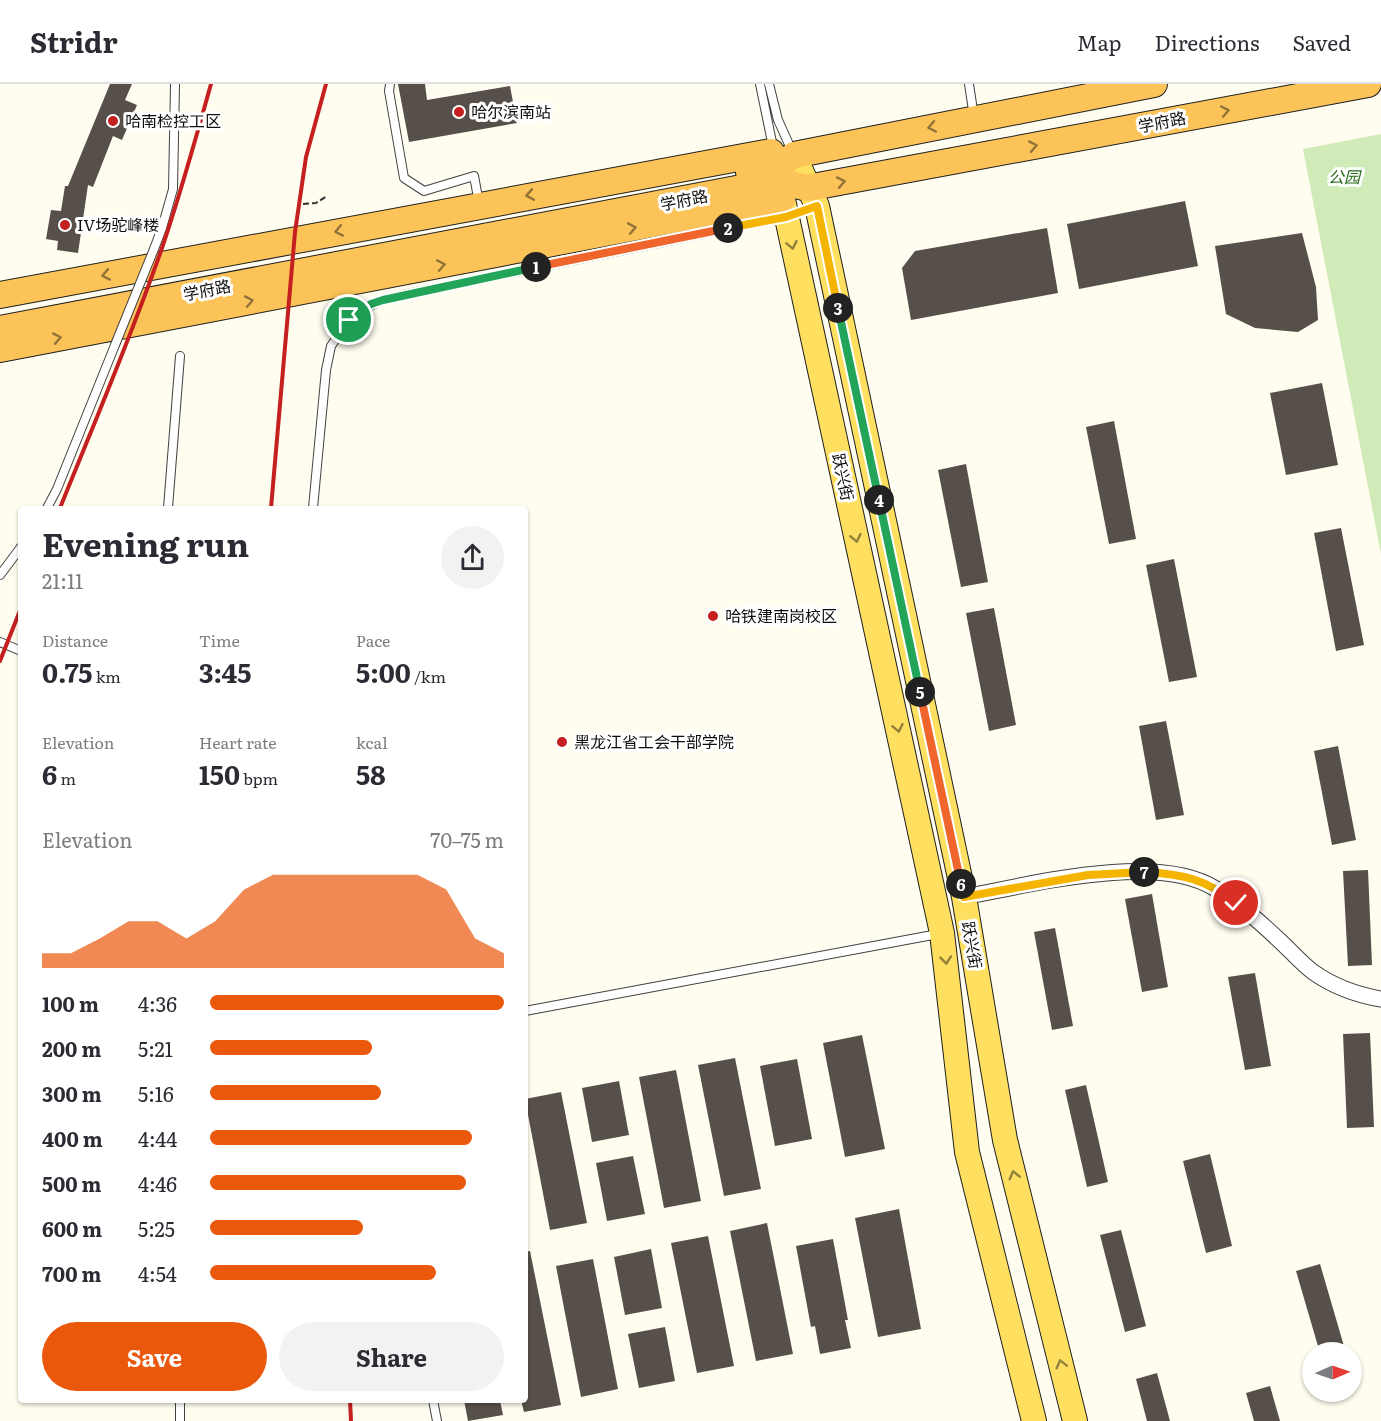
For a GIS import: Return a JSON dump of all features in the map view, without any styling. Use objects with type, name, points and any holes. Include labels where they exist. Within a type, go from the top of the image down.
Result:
[{"type":"highway","name":"学府路","points":[[0,329],[782,178],[975,118],[1154,84]]},
{"type":"highway","name":"学府路","points":[[0,313],[782,178],[812,197],[1368,84]]},
{"type":"highway","points":[[0,295],[479,205],[782,178]]},
{"type":"highway","points":[[0,349],[782,178]]},
{"type":"main road","name":"跃兴街","points":[[782,178],[942,933],[966,1152],[1034,1421]]},
{"type":"main road","name":"跃兴街","points":[[812,197],[964,897],[1005,1140],[1075,1421]]},
{"type":"street","points":[[964,897],[1048,881],[1116,873],[1144,872],[1182,876],[1205,883],[1226,896],[1320,976],[1342,988],[1381,999]]},
{"type":"lane","points":[[48,506],[57,489],[162,228],[173,189],[175,84]]},
{"type":"lane","points":[[390,84],[389,91],[404,178],[424,191],[474,176],[479,205]]},
{"type":"lane","points":[[760,84],[782,178],[812,197]]},
{"type":"lane","points":[[769,84],[778,120],[782,178]]},
{"type":"lane","points":[[969,84],[975,118]]},
{"type":"lane","points":[[313,506],[326,370],[331,346],[344,326],[362,310],[383,300],[782,178]]},
{"type":"lane","points":[[168,506],[180,356]]},
{"type":"lane","points":[[0,575],[18,551]]},
{"type":"lane","points":[[0,642],[18,650]]},
{"type":"lane","points":[[528,1010],[942,933]]},
{"type":"lane","points":[[180,1403],[180,1421]]},
{"type":"lane","points":[[434,1403],[437,1421]]},
{"type":"path","points":[[303,204],[316,203],[327,196]]},
{"type":"green space","name":"公园","points":[[1381,134],[1381,554],[1303,149]]},
{"type":"building","points":[[110,84],[132,84],[125,100],[137,105],[122,140],[113,136],[93,187],[88,185],[78,253],[57,250],[58,241],[46,239],[51,210],[61,211],[65,186],[68,186]]},
{"type":"building","name":"哈尔滨南站","points":[[398,84],[425,84],[427,100],[510,86],[517,123],[409,142]]},
{"type":"building","points":[[1185,201],[1198,266],[1079,289],[1067,224]]},
{"type":"building","points":[[1047,228],[1058,293],[911,320],[902,268],[915,251]]},
{"type":"building","points":[[1302,233],[1316,287],[1318,320],[1298,332],[1255,328],[1226,314],[1215,246]]},
{"type":"building","points":[[1322,383],[1338,465],[1286,475],[1270,393]]},
{"type":"building","points":[[1114,421],[1136,539],[1109,544],[1086,427]]},
{"type":"building","points":[[966,464],[988,582],[961,587],[938,470]]},
{"type":"building","points":[[1341,528],[1364,645],[1336,651],[1314,533]]},
{"type":"building","points":[[1174,559],[1197,677],[1169,682],[1146,565]]},
{"type":"building","points":[[994,608],[1016,725],[989,731],[966,613]]},
{"type":"building","points":[[1166,721],[1184,815],[1156,820],[1139,726]]},
{"type":"building","points":[[1338,746],[1356,840],[1332,845],[1314,751]]},
{"type":"building","points":[[1368,870],[1372,965],[1348,966],[1343,871]]},
{"type":"building","points":[[1152,894],[1168,987],[1142,992],[1125,899]]},
{"type":"building","points":[[1055,928],[1073,1026],[1052,1030],[1034,932]]},
{"type":"building","points":[[1255,973],[1271,1066],[1245,1070],[1228,977]]},
{"type":"building","points":[[1370,1033],[1374,1127],[1347,1128],[1343,1034]]},
{"type":"building","points":[[862,1035],[885,1149],[845,1157],[823,1043]]},
{"type":"building","points":[[735,1058],[761,1189],[724,1196],[698,1065]]},
{"type":"building","points":[[797,1059],[812,1139],[775,1146],[760,1066]]},
{"type":"building","points":[[676,1070],[701,1201],[664,1208],[639,1077]]},
{"type":"building","points":[[619,1081],[629,1135],[592,1142],[582,1088]]},
{"type":"building","points":[[1086,1085],[1108,1182],[1087,1187],[1065,1090]]},
{"type":"building","points":[[561,1092],[587,1223],[550,1230],[528,1115],[528,1098]]},
{"type":"building","points":[[1210,1154],[1232,1246],[1206,1253],[1183,1161]]},
{"type":"building","points":[[633,1156],[645,1214],[607,1221],[596,1163]]},
{"type":"building","points":[[899,1209],[921,1329],[878,1337],[855,1218]]},
{"type":"building","points":[[767,1223],[793,1354],[756,1361],[730,1231]]},
{"type":"building","points":[[1121,1230],[1146,1326],[1125,1332],[1100,1235]]},
{"type":"building","points":[[708,1236],[734,1366],[697,1373],[671,1243]]},
{"type":"building","points":[[833,1239],[851,1348],[820,1354],[815,1326],[811,1327],[796,1246]]},
{"type":"building","points":[[651,1249],[662,1308],[625,1315],[614,1257]]},
{"type":"building","points":[[528,1251],[530,1251],[561,1405],[524,1412],[522,1403],[528,1403]]},
{"type":"building","points":[[593,1259],[618,1389],[581,1397],[556,1266]]},
{"type":"building","points":[[1320,1264],[1343,1342],[1317,1342],[1296,1271]]},
{"type":"building","points":[[665,1327],[675,1381],[639,1388],[628,1334]]},
{"type":"building","points":[[1157,1373],[1170,1421],[1147,1421],[1136,1379]]},
{"type":"building","points":[[1270,1386],[1280,1421],[1254,1421],[1246,1393]]},
{"type":"building","points":[[465,1403],[501,1403],[503,1415],[468,1421]]},
{"type":"railway","points":[[61,506],[151,279],[176,205],[211,84]]},
{"type":"railway","points":[[271,506],[295,232],[306,157],[326,84]]},
{"type":"railway","points":[[0,661],[18,616]]},
{"type":"railway","points":[[350,1403],[351,1421]]},
{"type":"place","name":"哈尔滨南站","points":[[459,112]]},
{"type":"place","name":"哈南检控工区","points":[[113,121]]},
{"type":"place","name":"IV场驼峰楼","points":[[65,225]]},
{"type":"place","name":"哈铁建南岗校区","points":[[713,616]]},
{"type":"place","name":"黑龙江省工会干部学院","points":[[562,742]]},
{"type":"route","points":[[349,320],[371,304],[403,295],[786,217],[817,206],[964,897],[1088,875],[1144,872],[1174,875],[1205,883],[1236,903]]}]
